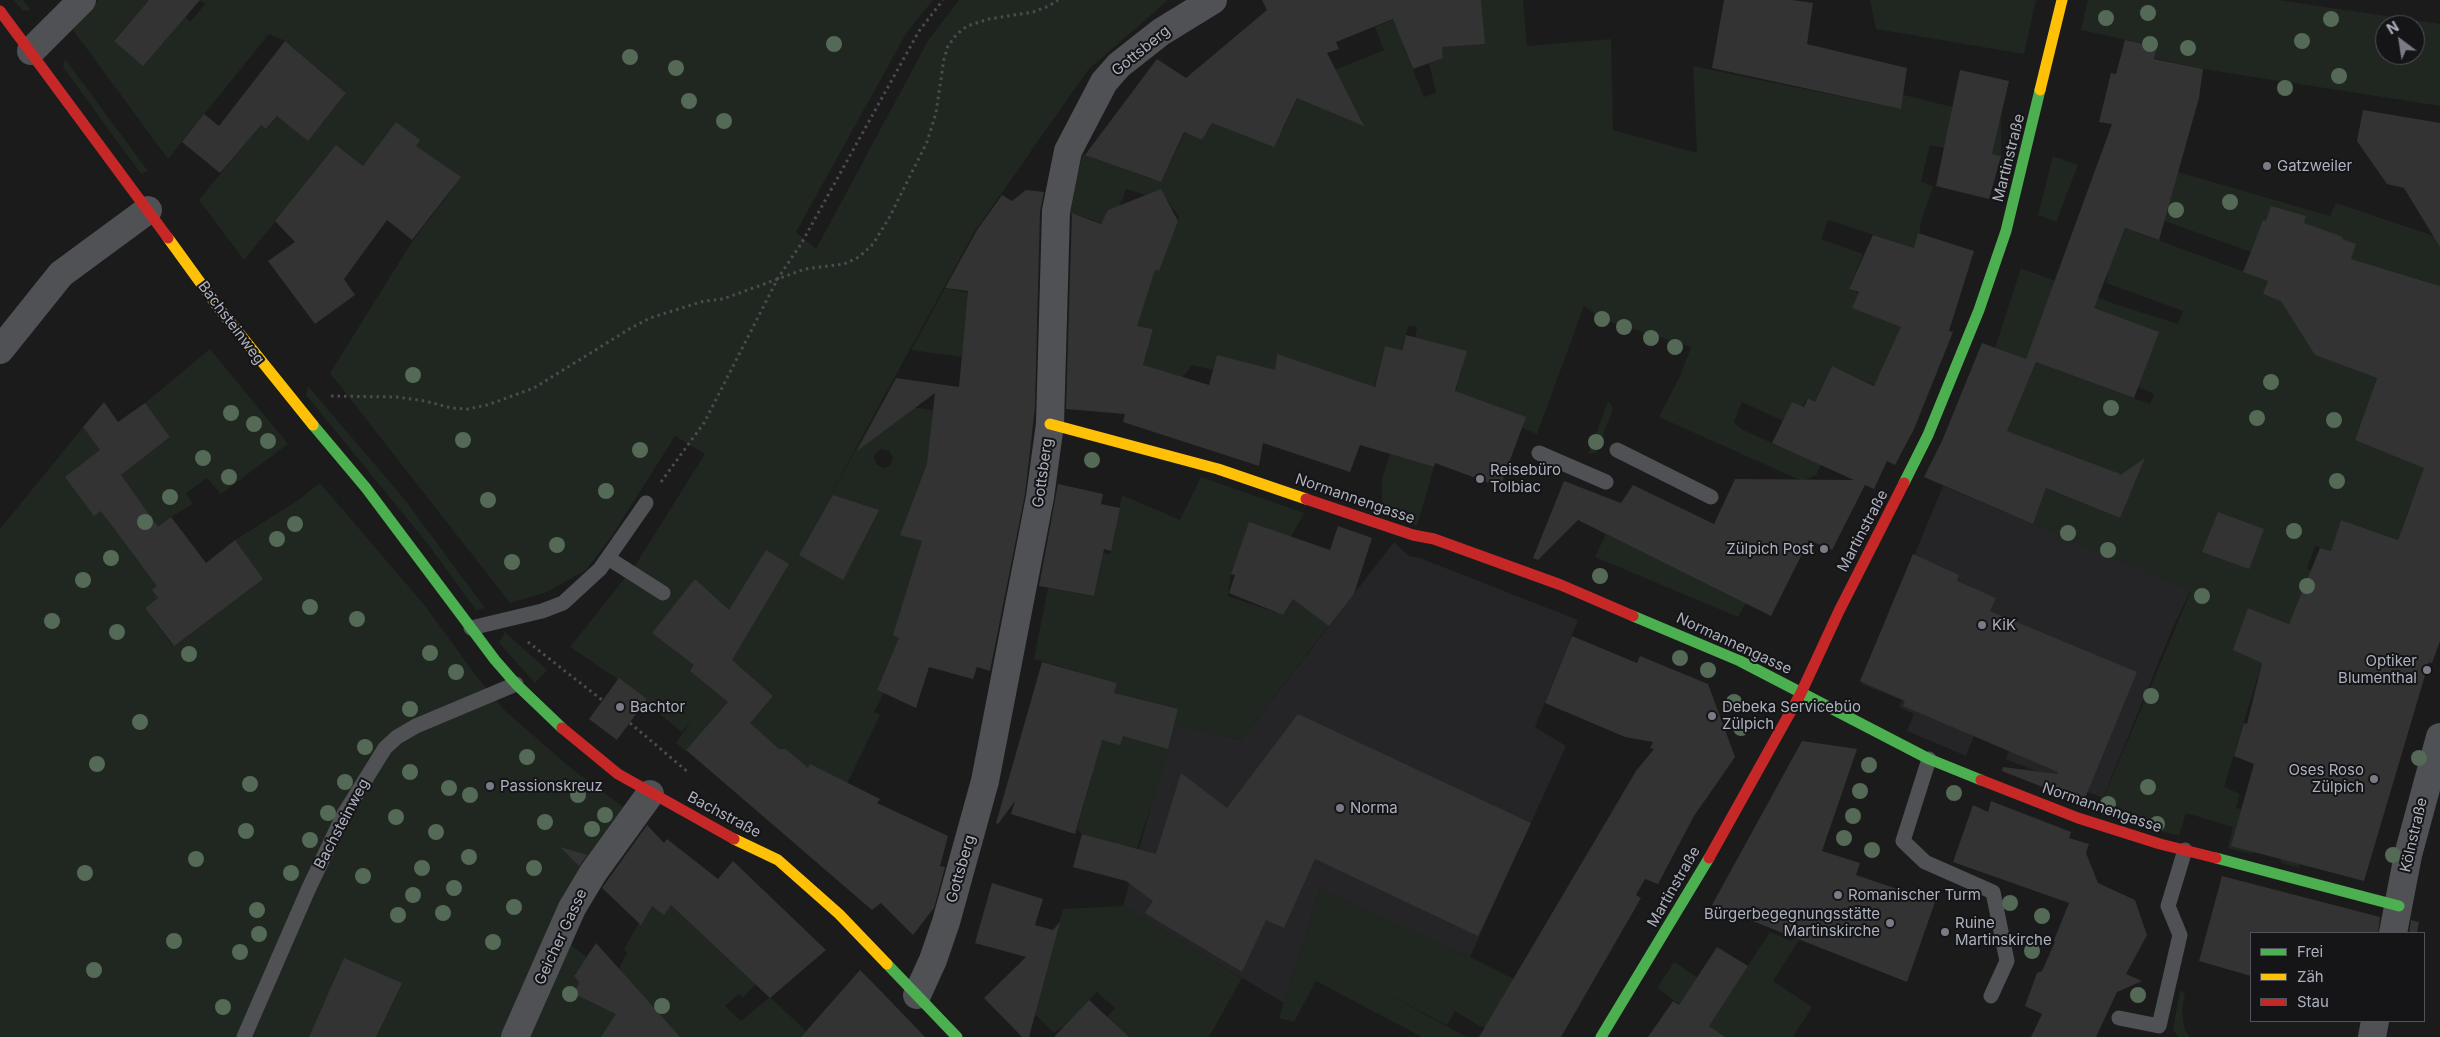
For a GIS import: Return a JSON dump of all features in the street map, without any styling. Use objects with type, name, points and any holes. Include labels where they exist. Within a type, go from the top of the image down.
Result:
[{"type":"street","points":[[31,51],[82,0]]},
{"type":"street","name":"Gottsberg","points":[[917,995],[946,922],[985,781],[1038,506],[1050,424],[1056,211],[1068,151],[1092,102],[1104,82],[1114,71],[1161,32],[1213,0]]},
{"type":"street","name":"Martinstraße","points":[[1601,1037],[1704,866],[1801,693],[1839,611],[1924,443],[1979,310],[2006,231],[2062,0]]},
{"type":"street","name":"Bachsteinweg","points":[[0,11],[260,361],[366,488],[471,628]]},
{"type":"street","points":[[0,350],[61,274],[148,210]]},
{"type":"street","name":"Normannengasse","points":[[1050,424],[1218,469],[1413,535],[1434,539],[1577,591],[1740,661],[1928,759],[2078,818],[2185,850],[2399,906]]},
{"type":"street","name":"Bachstraße","points":[[471,628],[516,684],[550,718],[605,764],[650,794],[778,860],[839,914],[957,1037]]},
{"type":"street","name":"Kölnstraße","points":[[2393,932],[2415,828],[2440,738]]},
{"type":"street","name":"Geicher Gasse","points":[[515,1037],[572,908],[593,873],[650,794]]},
{"type":"street","points":[[2372,1037],[2375,1022]]},
{"type":"lane","points":[[1617,450],[1712,497]]},
{"type":"lane","points":[[1539,453],[1606,482]]},
{"type":"lane","points":[[471,628],[542,612],[563,603],[581,588],[608,558],[646,503]]},
{"type":"lane","points":[[608,558],[663,593]]},
{"type":"lane","name":"Bachsteinweg","points":[[244,1037],[308,890],[344,814],[385,748],[416,726],[516,684]]},
{"type":"lane","points":[[1928,759],[1903,841],[1925,862],[1992,892],[2006,961],[1991,996]]},
{"type":"lane","points":[[2119,1018],[2159,1026],[2180,935],[2168,906],[2185,850]]},
{"type":"path","points":[[646,503],[704,423],[778,278],[801,244],[919,31],[943,0]]},
{"type":"path","points":[[331,403],[325,396],[397,397],[425,400],[451,408],[467,409],[509,399],[534,388],[630,328],[650,318],[704,301],[723,299],[805,270],[844,264],[859,257],[873,244],[889,218],[927,142],[936,113],[946,52],[956,35],[967,26],[982,21],[1033,12],[1049,6],[1058,0]]},
{"type":"path","points":[[504,621],[539,652],[602,700]]},
{"type":"shaded area","points":[[14,0],[23,0],[31,10],[23,11]]},
{"type":"shaded area","points":[[98,0],[149,0],[114,40],[143,65],[185,17],[190,22],[205,4],[200,0],[933,0],[907,32],[796,232],[816,249],[929,39],[959,0],[1168,0],[1088,70],[975,231],[820,513],[882,403],[933,410],[928,463],[908,537],[922,541],[914,569],[899,644],[877,689],[884,693],[874,712],[880,715],[847,784],[840,819],[793,755],[786,749],[779,749],[713,720],[686,751],[676,743],[692,720],[682,732],[645,702],[647,699],[570,647],[636,564],[705,454],[675,436],[612,536],[586,570],[547,592],[510,603],[330,373],[413,240],[460,180],[434,211],[388,185],[337,146],[244,260],[199,200],[260,125],[267,129],[277,116],[309,114],[322,124],[346,93],[285,41],[269,34],[168,159],[73,30]],"holes":[[[882,449],[889,451],[893,458],[890,465],[884,468],[877,465],[874,458],[876,453]]]},
{"type":"shaded area","points":[[1481,0],[1523,0],[1527,46],[1611,39],[1613,130],[1697,153],[1693,66],[1896,108],[1900,94],[2001,119],[2001,156],[1961,152],[1930,145],[1921,181],[1933,187],[1921,221],[1917,249],[1828,220],[1821,239],[1863,254],[1849,289],[1924,319],[1875,385],[1832,367],[1815,402],[1808,398],[1802,407],[1783,421],[1742,402],[1734,422],[1741,429],[1785,449],[1832,443],[1816,475],[1802,481],[1659,417],[1680,376],[1691,347],[1602,319],[1584,306],[1537,434],[1453,400],[1462,369],[1420,357],[1415,338],[1417,327],[1409,325],[1401,350],[1385,346],[1370,403],[1277,354],[1274,381],[1217,355],[1213,370],[1192,365],[1177,385],[1143,365],[1153,329],[1125,324],[1139,271],[1172,235],[1179,217],[1165,197],[1153,197],[1126,189],[1119,208],[1103,224],[1079,215],[1067,216],[1083,154],[1154,180],[1163,178],[1185,132],[1202,140],[1212,123],[1252,138],[1260,121],[1282,131],[1305,82],[1384,50],[1375,27],[1397,18],[1404,48],[1424,97],[1436,93],[1429,63],[1443,58],[1441,41],[1483,25]]},
{"type":"shaded area","points":[[1870,0],[2036,0],[2024,54],[1876,29]]},
{"type":"shaded area","points":[[2088,0],[2278,0],[2379,15],[2375,15],[2375,65],[2425,65],[2425,22],[2440,24],[2440,106],[2203,69],[2154,58],[2157,47],[2081,30]]},
{"type":"shaded area","points":[[65,59],[148,171],[141,174],[63,67]]},
{"type":"shaded area","points":[[2053,156],[2078,165],[2056,222],[2038,215]]},
{"type":"shaded area","points":[[2178,172],[2330,216],[2336,203],[2440,238],[2440,286],[2385,269],[2322,357],[2377,378],[2355,440],[2419,432],[2440,499],[2409,508],[2398,540],[2341,520],[2331,551],[2315,546],[2307,569],[2374,594],[2296,607],[2289,624],[2248,608],[2262,663],[2224,787],[2240,794],[2236,808],[2254,812],[2304,849],[2299,868],[2281,863],[2280,858],[2257,852],[2250,854],[2228,848],[2233,827],[2186,813],[2179,836],[2097,813],[2191,591],[2033,524],[2046,488],[2120,518],[2126,504],[2072,481],[2081,459],[2006,431],[2036,362],[2150,404],[2154,394],[2138,387],[2145,369],[2044,310],[2026,359],[1995,348],[2021,268],[2115,304],[2178,324],[2183,311],[2106,283],[2109,267],[2125,228],[2245,272],[2251,252],[2153,217]]},
{"type":"shaded area","points":[[945,288],[968,293],[962,357],[911,350]]},
{"type":"shaded area","points":[[210,349],[288,444],[221,494],[207,478],[186,493],[193,504],[171,517],[193,546],[158,598],[145,608],[173,646],[235,540],[297,501],[320,483],[426,607],[474,673],[504,710],[572,769],[626,809],[565,892],[503,1037],[0,1037],[0,529],[83,427],[130,488],[121,475],[170,437],[145,403]]},
{"type":"shaded area","points":[[308,386],[405,500],[485,608],[476,610],[427,543],[306,395]]},
{"type":"shaded area","points":[[1608,402],[1613,409],[1596,453],[1588,454]]},
{"type":"shaded area","points":[[1390,454],[1434,467],[1417,526],[1382,512],[1382,479]]},
{"type":"shaded area","points":[[1201,477],[1304,513],[1291,537],[1249,523],[1231,574],[1228,596],[1283,615],[1303,585],[1333,620],[1241,740],[1177,725],[1137,849],[1082,834],[1077,830],[1092,775],[1070,769],[1073,732],[1123,736],[1151,744],[1109,708],[1117,683],[1034,659],[1048,588],[1094,596],[1103,553],[1110,554],[1122,495],[1180,520]]},
{"type":"shaded area","points":[[1943,486],[2191,590],[2174,625],[2103,798],[2006,759],[2009,750],[1974,736],[1966,756],[1907,731],[1914,714],[1899,707],[1902,700],[1861,684]]},
{"type":"shaded area","points":[[1606,534],[1746,603],[1738,617],[1595,557]]},
{"type":"shaded area","points":[[1394,542],[1409,556],[1420,558],[1578,620],[1535,727],[1566,746],[1470,957],[1460,952],[1458,954],[1320,889],[1284,1003],[1123,906],[1174,724],[1241,740]]},
{"type":"shaded area","points":[[505,632],[547,670],[535,683],[499,643]]},
{"type":"shaded area","points":[[1320,889],[1470,957],[1533,989],[1503,1026],[1481,1027],[1455,1011],[1447,1025],[1376,988],[1467,1037],[1422,1037],[1316,981],[1294,1022],[1279,1018]]},
{"type":"shaded area","points":[[671,904],[756,984],[743,998],[739,994],[725,1006],[741,1021],[770,997],[806,1031],[801,1037],[528,1037],[568,943],[587,957],[574,975],[579,982],[574,994],[599,1006],[627,953],[624,949],[644,914],[651,905]]},
{"type":"shaded area","points":[[1123,906],[1242,978],[1209,1037],[1099,1037],[1115,1024],[1107,1017],[1115,1008],[1097,992],[1065,1025],[1054,1033],[1034,1013],[1063,909]]},
{"type":"shaded area","points":[[1770,932],[1792,941],[1793,938],[1799,940],[1773,981],[1812,1007],[1793,1037],[1706,1037],[1712,1028],[1657,988],[1674,962],[1697,977],[1730,993]]},
{"type":"shaded area","points":[[2180,991],[2185,993],[2182,1011],[2184,1027],[2189,1037],[2178,1037],[2173,1029]]},
{"type":"building","points":[[149,0],[200,0],[143,66],[114,41]]},
{"type":"building","points":[[1262,0],[1481,0],[1485,44],[1442,47],[1443,58],[1413,69],[1393,19],[1336,42],[1339,49],[1327,53],[1364,126],[1297,98],[1274,147],[1212,123],[1202,140],[1184,132],[1161,182],[1085,155],[1157,59],[1186,78],[1267,10]]},
{"type":"building","points":[[1724,0],[1792,0],[1813,3],[1807,44],[1907,68],[1901,109],[1712,68]]},
{"type":"building","points":[[2125,40],[2157,47],[2154,59],[2203,69],[2199,98],[2159,240],[2125,228],[2094,308],[2159,332],[2134,398],[2036,362],[2007,431],[2120,474],[2119,476],[2145,458],[2120,518],[2046,488],[2033,524],[1924,477],[1942,441],[1982,343],[2026,359],[2112,124],[2099,122],[2111,73],[2116,74]]},
{"type":"building","points":[[285,41],[346,93],[308,141],[277,116],[266,129],[261,125],[220,173],[182,142],[204,114],[219,126]]},
{"type":"building","points":[[1960,70],[2009,81],[1992,154],[2001,156],[1989,199],[1936,186]]},
{"type":"building","points":[[2363,110],[2440,123],[2440,247],[2404,188],[2387,184],[2357,141]]},
{"type":"building","points":[[396,122],[420,140],[416,146],[461,177],[412,240],[387,220],[344,279],[355,295],[315,324],[268,261],[295,242],[275,221],[336,145],[363,166]]},
{"type":"building","points":[[1161,189],[1178,221],[1159,271],[1155,270],[1137,326],[1153,329],[1143,365],[1209,385],[1217,355],[1275,370],[1277,354],[1375,387],[1385,346],[1402,350],[1406,335],[1467,351],[1455,391],[1526,417],[1500,487],[1435,463],[1434,467],[1360,445],[1350,472],[1263,443],[1259,466],[1123,422],[1125,414],[1066,409],[1072,213],[1101,224],[1108,210]]},
{"type":"building","points":[[1026,190],[1044,192],[1040,211],[1035,407],[1025,494],[990,671],[977,667],[973,679],[929,667],[916,708],[877,690],[899,638],[893,635],[922,541],[900,535],[927,464],[935,393],[857,451],[896,378],[959,387],[968,291],[945,288],[977,230],[1002,195],[1012,201]]},
{"type":"building","points":[[2271,206],[2306,216],[2304,223],[2343,237],[2342,239],[2356,244],[2351,259],[2440,286],[2440,641],[2432,663],[2429,662],[2364,881],[2231,846],[2254,764],[2234,756],[2244,723],[2247,724],[2262,663],[2233,650],[2248,608],[2289,624],[2320,548],[2331,551],[2341,520],[2398,540],[2424,468],[2355,440],[2377,378],[2315,355],[2281,301],[2263,294],[2268,281],[2243,272],[2263,220],[2266,221]]},
{"type":"building","points":[[1918,233],[1974,251],[1949,331],[1953,332],[1914,429],[1895,465],[1887,461],[1874,489],[1865,485],[1832,550],[1809,540],[1771,616],[1578,520],[1538,560],[1533,558],[1564,481],[1621,503],[1633,485],[1714,524],[1735,479],[1854,480],[1772,443],[1792,402],[1804,407],[1808,398],[1815,402],[1832,366],[1874,386],[1901,327],[1852,308],[1859,292],[1849,289],[1873,235],[1914,248]]},
{"type":"building","points":[[104,402],[118,422],[145,403],[170,437],[121,475],[158,527],[171,517],[206,563],[235,540],[263,579],[174,646],[145,608],[158,598],[152,590],[157,586],[101,511],[94,516],[65,477],[100,450],[83,427]]},
{"type":"building","points":[[1058,484],[1103,494],[1101,504],[1120,508],[1111,551],[1104,549],[1094,596],[1039,586]]},
{"type":"building","points":[[833,495],[879,510],[843,580],[799,555]]},
{"type":"building","points":[[2218,512],[2264,529],[2249,569],[2202,552]]},
{"type":"building","points":[[1249,522],[1330,550],[1338,526],[1372,538],[1354,594],[1329,626],[1293,599],[1283,615],[1229,593],[1235,575],[1231,574]]},
{"type":"building","points":[[766,550],[789,564],[732,660],[773,696],[750,723],[779,749],[786,749],[808,768],[810,764],[880,799],[877,803],[948,836],[940,866],[945,867],[934,908],[913,935],[881,903],[872,910],[686,750],[728,702],[690,671],[694,665],[652,633],[695,579],[729,610]]},
{"type":"building","points":[[1913,554],[1959,575],[1957,581],[1996,598],[1990,611],[2137,672],[2083,803],[2002,771],[2003,767],[2057,774],[2058,772],[1903,706],[1905,701],[1860,681]]},
{"type":"building","points":[[1572,636],[1637,663],[1640,656],[1708,684],[1735,757],[1694,816],[1658,884],[1645,879],[1636,895],[1641,898],[1561,1037],[1479,1037],[1636,771],[1654,749],[1650,748],[1653,742],[1625,737],[1545,703]]},
{"type":"building","points":[[1042,662],[1117,683],[1114,693],[1178,709],[1168,749],[1123,736],[1120,745],[1102,740],[1075,834],[1011,814],[1015,801],[998,824],[996,823]]},
{"type":"building","name":"Bachtor","points":[[619,678],[647,699],[617,740],[589,719]]},
{"type":"building","points":[[1298,714],[1531,823],[1478,936],[1315,859],[1284,928],[1266,920],[1242,972],[1145,913],[1153,901],[1126,881],[1073,867],[1082,834],[1156,854],[1181,773],[1227,808]]},
{"type":"building","points":[[1802,741],[1857,749],[1822,851],[1860,863],[1856,875],[1935,902],[1907,982],[1712,905]]},
{"type":"building","points":[[1991,801],[2071,832],[2069,838],[2089,844],[2086,853],[2098,883],[2135,900],[2147,935],[2126,974],[2142,981],[2117,992],[2096,1037],[2031,1037],[2042,1014],[2025,1006],[2037,973],[2042,971],[2055,942],[2054,940],[2069,903],[1953,862],[1973,805],[1988,812]]},
{"type":"building","points":[[647,825],[664,843],[667,839],[718,879],[733,861],[826,950],[770,998],[671,905],[664,915],[652,906],[641,925],[602,888]]},
{"type":"building","points":[[560,847],[587,855],[579,866]]},
{"type":"building","points":[[2222,876],[2380,917],[2378,932],[2250,932],[2250,976],[2199,961]]},
{"type":"building","points":[[992,883],[1043,899],[1035,925],[1053,930],[1060,922],[1029,1037],[1022,1037],[984,998],[1026,957],[975,943]]},
{"type":"building","points":[[2411,920],[2419,922],[2417,932],[2409,932]]},
{"type":"building","points":[[596,943],[680,1037],[601,1037],[616,1014],[574,994],[579,982],[574,976]]},
{"type":"building","points":[[1717,947],[1748,966],[1709,1026],[1725,1037],[1648,1037],[1673,1001],[1679,1005]]},
{"type":"building","points":[[344,958],[402,983],[376,1037],[309,1037]]},
{"type":"building","points":[[860,970],[874,984],[925,1037],[801,1037]]},
{"type":"building","points":[[1089,1000],[1129,1037],[1054,1037]]},
{"type":"traffic: fast","points":[[1904,483],[1928,435],[1979,310],[2006,231],[2040,90]]},
{"type":"traffic: fast","points":[[313,425],[366,488],[495,660],[516,684],[562,728]]},
{"type":"traffic: fast","points":[[1633,616],[1740,661],[1929,759],[1981,780]]},
{"type":"traffic: fast","points":[[1601,1037],[1709,858]]},
{"type":"traffic: fast","points":[[2216,858],[2399,906]]},
{"type":"traffic: fast","points":[[887,964],[957,1037]]},
{"type":"traffic: slow","points":[[2040,90],[2062,0]]},
{"type":"traffic: slow","points":[[168,238],[218,307],[313,425]]},
{"type":"traffic: slow","points":[[1050,424],[1218,469],[1306,499]]},
{"type":"traffic: slow","points":[[734,839],[778,860],[839,914],[887,964]]},
{"type":"traffic: jam","points":[[0,11],[168,238]]},
{"type":"traffic: jam","points":[[1709,858],[1801,693],[1839,611],[1904,483]]},
{"type":"traffic: jam","points":[[1306,499],[1413,535],[1434,539],[1561,585],[1633,616]]},
{"type":"traffic: jam","points":[[562,728],[618,774],[734,839]]},
{"type":"traffic: jam","points":[[1981,780],[2078,818],[2160,844],[2216,858]]},
{"type":"place","name":"Gatzweiler","points":[[2267,166]]},
{"type":"place","name":"Reisebüro Tolbiac","points":[[1480,479]]},
{"type":"place","name":"Zülpich Post","points":[[1824,549]]},
{"type":"place","name":"KiK","points":[[1982,625]]},
{"type":"place","name":"Optiker Blumenthal","points":[[2427,670]]},
{"type":"place","name":"Bachtor","points":[[620,707]]},
{"type":"place","name":"Debeka Servicebüo Zülpich","points":[[1712,716]]},
{"type":"place","name":"Oses Roso Zülpich","points":[[2374,779]]},
{"type":"place","name":"Passionskreuz","points":[[490,786]]},
{"type":"place","name":"Norma","points":[[1340,808]]},
{"type":"place","name":"Romanischer Turm","points":[[1838,895]]},
{"type":"place","name":"Bürgerbegegnungsstätte Martinskirche","points":[[1890,923]]},
{"type":"place","name":"Ruine Martinskirche","points":[[1945,932]]}]
